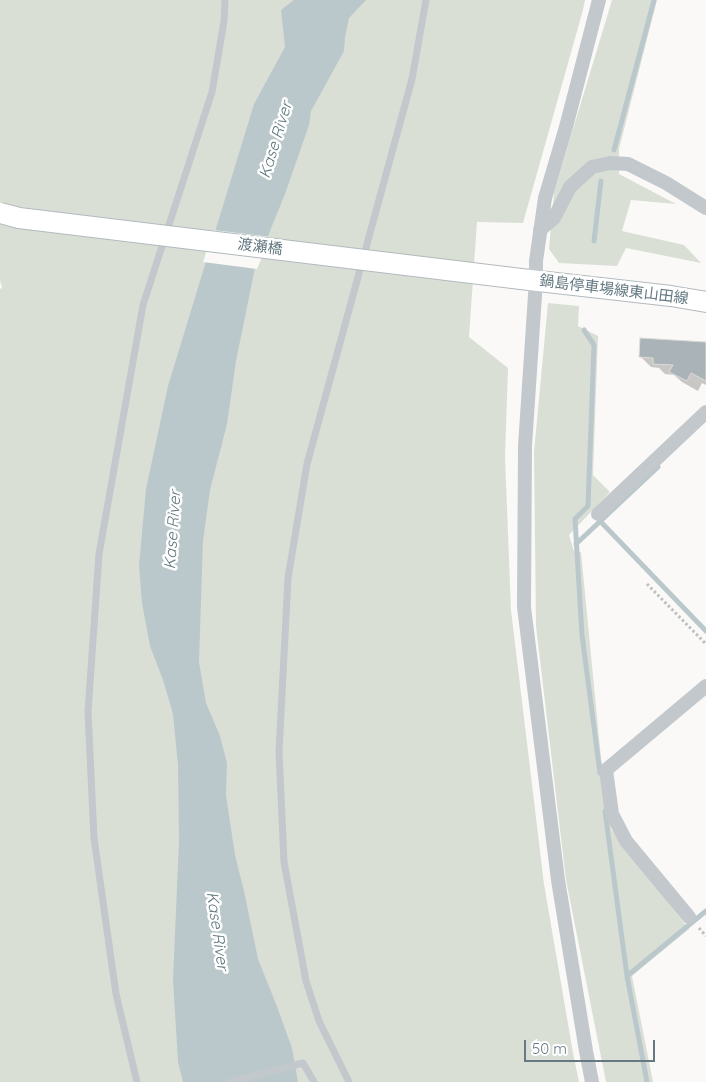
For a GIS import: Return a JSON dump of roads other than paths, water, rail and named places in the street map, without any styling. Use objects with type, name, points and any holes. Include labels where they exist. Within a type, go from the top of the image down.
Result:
[{"type":"main road","name":"渡瀬橋","points":[[0,214],[529,279]]},
{"type":"main road","name":"鍋島停車場線東山田線","points":[[529,279],[706,302]]},
{"type":"street","points":[[592,1082],[558,880],[524,607],[525,446],[529,279],[536,261],[545,198],[566,127],[599,0]]},
{"type":"street","points":[[540,230],[554,218],[570,187],[592,167],[610,163],[628,164],[666,183],[706,208]]},
{"type":"street","points":[[598,514],[706,412]]},
{"type":"street","points":[[693,921],[626,841],[612,814],[606,770],[706,686]]},
{"type":"lane","points":[[137,1082],[116,994],[94,838],[88,712],[100,554],[143,305],[212,92],[224,21],[225,0]]},
{"type":"lane","points":[[349,1082],[319,1021],[306,981],[284,862],[279,752],[288,578],[307,464],[412,79],[426,0]]},
{"type":"lane","points":[[230,1082],[303,1064],[314,1082]]},
{"type":"water","name":"Kase River","points":[[294,0],[366,0],[349,18],[344,51],[311,111],[309,125],[285,194],[255,268],[236,361],[227,424],[210,490],[203,541],[199,662],[206,703],[220,736],[227,763],[226,795],[235,855],[258,959],[292,1048],[298,1082],[183,1082],[178,1062],[173,980],[179,841],[178,765],[173,714],[150,646],[142,603],[139,565],[146,489],[168,386],[254,104],[285,47],[281,10]]},
{"type":"waterway","points":[[614,150],[654,0]]},
{"type":"waterway","points":[[594,241],[601,181]]},
{"type":"waterway","points":[[584,330],[594,345],[588,506],[575,519],[582,635],[600,773]]},
{"type":"waterway","points":[[576,544],[658,467]]},
{"type":"waterway","points":[[600,521],[706,631]]},
{"type":"waterway","points":[[605,811],[627,976],[647,1082]]},
{"type":"waterway","points":[[627,976],[706,911]]}]
